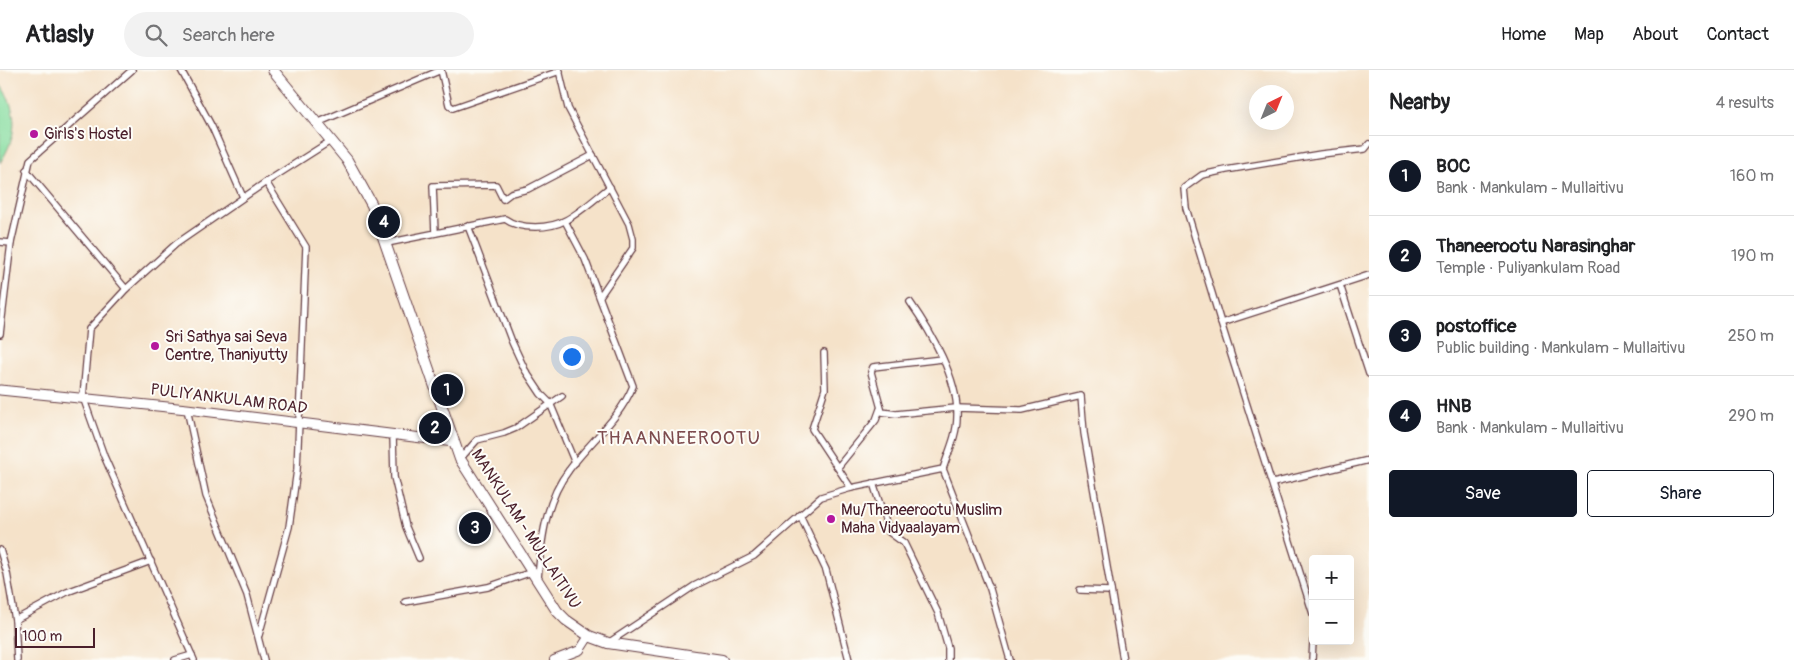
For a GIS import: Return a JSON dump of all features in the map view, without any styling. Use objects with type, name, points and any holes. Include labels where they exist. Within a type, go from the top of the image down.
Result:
[{"type":"highway","name":"MANKULAM - MULLAITIVU","points":[[273,70],[332,140],[358,178],[372,204],[460,459],[535,576],[566,620],[589,636],[608,643],[722,660]]},
{"type":"main road","name":"PULIYANKULAM ROAD","points":[[0,390],[83,397],[454,442]]},
{"type":"street","points":[[0,334],[11,243],[26,170],[30,160],[132,70]]},
{"type":"street","points":[[182,70],[212,128],[243,197]]},
{"type":"street","points":[[317,123],[441,70],[450,105],[453,108],[560,71],[568,108],[629,224],[633,239],[633,248],[600,296]]},
{"type":"street","points":[[175,660],[193,658],[104,456],[83,397],[89,329],[126,289],[176,244],[243,197],[332,140]]},
{"type":"street","points":[[1309,601],[1186,208],[1184,188],[1202,175],[1321,154],[1365,149],[1369,144]]},
{"type":"street","points":[[435,233],[433,186],[496,185],[503,199],[511,193],[528,189],[593,155]]},
{"type":"street","points":[[26,170],[126,289]]},
{"type":"street","points":[[259,635],[289,527],[297,470],[306,247],[266,182]]},
{"type":"street","points":[[387,243],[505,219],[514,225],[522,227],[537,227],[565,221],[610,187]]},
{"type":"street","points":[[406,602],[535,576],[541,538],[550,509],[567,472],[608,427],[634,386],[585,259],[565,221]]},
{"type":"street","points":[[468,226],[512,342],[525,370],[541,394],[550,403],[575,463]]},
{"type":"street","points":[[0,242],[11,243]]},
{"type":"street","points":[[1221,323],[1369,275]]},
{"type":"street","points":[[1340,285],[1369,374]]},
{"type":"street","points":[[910,302],[942,358],[955,388],[958,417],[953,440],[943,469],[990,589],[1010,660]]},
{"type":"street","points":[[824,353],[826,389],[812,429],[851,488]]},
{"type":"street","points":[[838,467],[876,420],[880,409],[871,372],[873,367],[942,358]]},
{"type":"street","points":[[460,459],[477,440],[504,434],[516,428],[562,396]]},
{"type":"street","points":[[880,409],[886,414],[956,408],[1022,410],[1081,396],[1084,433],[1123,660]]},
{"type":"street","points":[[187,409],[206,496],[247,595],[264,660]]},
{"type":"street","points":[[393,435],[394,477],[406,527],[419,558]]},
{"type":"street","points":[[1272,483],[1369,460]]},
{"type":"street","points":[[608,643],[694,586],[754,556],[821,497],[851,488],[943,469]]},
{"type":"street","points":[[873,484],[889,532],[904,543],[938,614],[948,648],[948,660]]},
{"type":"street","points":[[800,514],[826,570],[849,660]]},
{"type":"street","points":[[0,550],[7,574],[15,620],[17,660]]},
{"type":"street","points":[[15,620],[67,592],[151,561]]},
{"type":"street","points":[[1080,590],[1111,591]]},
{"type":"street","points":[[554,660],[580,650],[589,636]]},
{"type":"street","points":[[1312,660],[1313,645]]},
{"type":"green space","points":[[0,84],[11,104],[14,124],[10,143],[0,163]]},
{"type":"place","name":"Girls's Hostel","points":[[34,134]]},
{"type":"place","name":"HNB","points":[[384,222]]},
{"type":"place","name":"Sri Sathya sai Seva Centre, Thaniyutty","points":[[155,346]]},
{"type":"place","name":"BOC","points":[[447,390]]},
{"type":"place","name":"Thaneerootu Narasinghar","points":[[435,428]]},
{"type":"place","name":"Mu/Thaneerootu Muslim Maha Vidyaalayam","points":[[831,519]]},
{"type":"place","name":"postoffice","points":[[475,528]]},
{"type":"district","name":"THAANNEEROOTU","points":[[679,438]]}]
